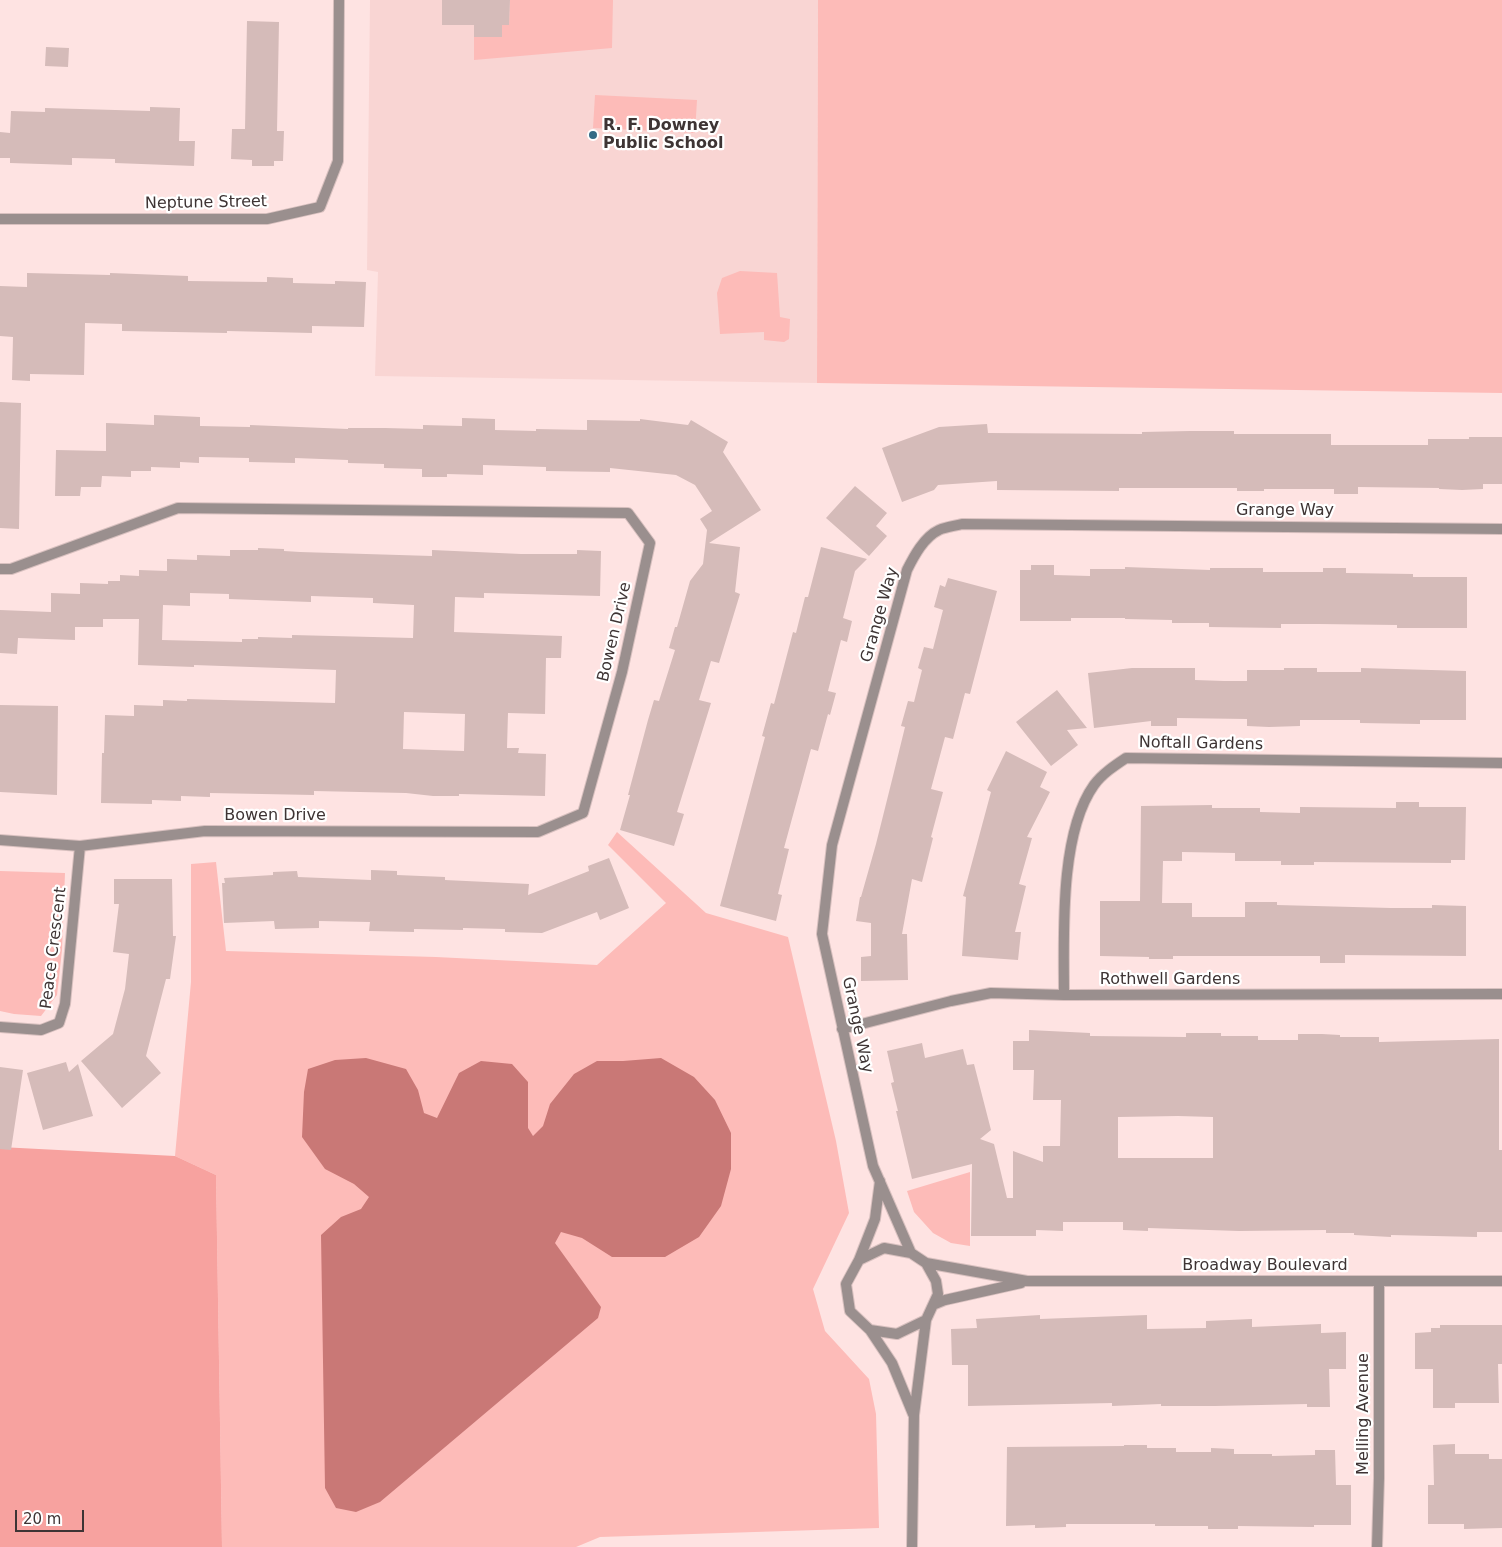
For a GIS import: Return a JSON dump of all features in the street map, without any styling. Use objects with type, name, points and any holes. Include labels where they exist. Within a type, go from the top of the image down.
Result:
[{"type":"street","name":"Neptune Street","points":[[0,219],[267,219],[320,207],[338,161],[339,0]]},
{"type":"street","name":"Bowen Drive","points":[[0,569],[11,569],[178,508],[628,513],[650,543],[622,672],[583,812],[538,832],[205,831],[80,846],[0,840]]},
{"type":"street","name":"Grange Way","points":[[911,1253],[880,1180],[872,1166],[822,934],[832,845],[908,570],[925,541],[938,530],[962,524],[1502,529]]},
{"type":"street","name":"Noftall Gardens","points":[[1064,995],[1064,908],[1073,838],[1082,806],[1094,785],[1107,770],[1126,758],[1502,763]]},
{"type":"street","name":"Peace Crescent","points":[[0,1027],[41,1030],[59,1023],[65,1004],[80,846]]},
{"type":"street","name":"Rothwell Gardens","points":[[842,1029],[951,1001],[991,993],[1064,995],[1502,994]]},
{"type":"street","points":[[880,1180],[875,1219],[859,1260],[846,1284],[850,1311],[870,1330],[892,1363],[914,1414]]},
{"type":"street","points":[[859,1260],[884,1248],[911,1253],[926,1263],[936,1281],[938,1294],[926,1320],[914,1414],[912,1547]]},
{"type":"street","name":"Broadway Boulevard","points":[[926,1263],[1027,1281],[1502,1281]]},
{"type":"street","name":"Broadway Boulevard","points":[[933,1305],[945,1300],[1027,1281]]},
{"type":"street","name":"Melling Avenue","points":[[1376,1547],[1379,1478],[1378,1281]]},
{"type":"street","points":[[870,1330],[897,1334],[926,1320]]},
{"type":"shaded area","name":"R. F. Downey Public School","points":[[370,0],[818,0],[817,383],[375,376],[378,272],[367,270]]},
{"type":"shaded area","points":[[510,0],[613,0],[612,48],[474,60],[474,37],[502,25],[509,25]]},
{"type":"shaded area","points":[[818,0],[1502,0],[1502,393],[817,383]]},
{"type":"shaded area","points":[[595,95],[697,100],[695,133],[593,128]]},
{"type":"shaded area","points":[[740,271],[777,273],[780,317],[790,319],[789,339],[784,342],[764,340],[764,332],[720,334],[717,293],[722,278]]},
{"type":"shaded area","points":[[617,832],[706,913],[788,937],[836,1141],[849,1213],[813,1289],[825,1331],[869,1379],[876,1414],[879,1528],[600,1537],[576,1547],[222,1547],[216,1175],[175,1156],[191,982],[191,864],[216,862],[226,951],[436,957],[597,965],[666,903],[608,845]]},
{"type":"shaded area","points":[[0,871],[65,873],[62,950],[57,995],[41,1016],[0,1011]]},
{"type":"shaded area","points":[[366,1058],[406,1069],[418,1090],[424,1113],[437,1118],[459,1073],[481,1061],[512,1064],[528,1082],[528,1128],[533,1136],[543,1126],[550,1104],[574,1074],[597,1061],[661,1058],[694,1077],[715,1100],[731,1133],[731,1169],[721,1206],[699,1237],[665,1257],[612,1257],[582,1238],[561,1232],[555,1243],[601,1307],[598,1318],[380,1502],[356,1512],[336,1508],[325,1488],[321,1235],[341,1217],[361,1209],[369,1197],[354,1184],[325,1169],[302,1137],[304,1092],[308,1069],[335,1060]]},
{"type":"shaded area","points":[[0,1147],[175,1156],[216,1175],[222,1547],[0,1547]]},
{"type":"shaded area","points":[[970,1172],[970,1246],[951,1243],[933,1233],[914,1212],[907,1191]]},
{"type":"building","points":[[442,0],[510,0],[509,25],[502,25],[502,37],[474,37],[474,25],[442,25]]},
{"type":"building","points":[[247,21],[279,22],[277,131],[284,131],[283,161],[274,161],[274,166],[252,166],[252,160],[231,159],[232,129],[245,129]]},
{"type":"building","points":[[46,47],[69,48],[68,67],[45,66]]},
{"type":"building","points":[[150,107],[180,108],[179,141],[195,141],[194,166],[115,163],[115,159],[72,158],[72,165],[10,163],[10,158],[0,158],[0,132],[10,133],[11,111],[45,112],[45,108],[150,111]]},
{"type":"building","points":[[27,273],[110,275],[110,273],[188,276],[188,281],[267,282],[267,277],[293,278],[293,283],[335,284],[335,281],[366,282],[364,327],[312,326],[312,333],[227,331],[227,333],[122,331],[122,324],[85,323],[84,375],[30,374],[30,381],[12,380],[13,337],[0,336],[0,286],[27,287]]},
{"type":"building","points":[[0,402],[21,403],[19,529],[0,528]]},
{"type":"building","points":[[154,415],[200,417],[200,426],[250,427],[250,425],[348,429],[423,429],[423,425],[462,426],[462,418],[495,419],[495,430],[536,431],[536,429],[587,430],[587,420],[640,421],[640,419],[688,425],[691,420],[728,442],[723,452],[761,510],[709,543],[740,547],[735,592],[740,594],[719,663],[711,661],[699,700],[711,703],[677,812],[684,814],[674,846],[620,830],[654,700],[659,701],[675,650],[669,648],[675,627],[677,627],[690,581],[703,564],[707,530],[700,519],[712,511],[695,485],[676,475],[610,468],[610,472],[546,471],[546,467],[483,465],[483,475],[447,474],[447,477],[422,477],[422,469],[384,468],[384,464],[348,463],[348,460],[295,458],[295,463],[249,462],[249,458],[199,457],[199,463],[180,462],[180,468],[151,467],[151,471],[131,471],[131,477],[102,476],[101,487],[81,487],[80,496],[55,496],[56,450],[106,451],[106,423],[154,425]]},
{"type":"building","points":[[987,424],[988,433],[1142,434],[1142,432],[1234,431],[1234,434],[1331,434],[1331,445],[1428,445],[1428,439],[1502,437],[1502,484],[1483,484],[1483,489],[1462,490],[1358,487],[1358,494],[1334,494],[1334,489],[1264,489],[1264,491],[1237,491],[1237,488],[1119,488],[1119,491],[997,490],[997,481],[938,485],[934,490],[902,502],[882,448],[939,427]]},
{"type":"building","points":[[855,486],[887,513],[876,526],[887,536],[869,556],[826,518]]},
{"type":"building","points":[[821,547],[867,559],[855,571],[843,618],[852,621],[847,642],[841,640],[828,691],[836,693],[818,751],[811,749],[784,848],[789,849],[778,894],[782,895],[776,921],[720,906],[765,737],[762,736],[771,703],[774,704],[793,632],[796,633],[805,597],[808,597]]},
{"type":"building","points":[[258,548],[300,552],[432,556],[432,550],[521,554],[577,554],[577,550],[601,551],[600,596],[484,593],[484,598],[455,597],[454,632],[562,636],[561,658],[546,658],[545,714],[508,713],[507,748],[519,748],[518,753],[546,754],[545,796],[459,794],[459,796],[433,796],[406,793],[314,791],[314,795],[210,793],[210,797],[181,796],[181,801],[152,800],[152,804],[101,803],[105,715],[134,716],[134,705],[163,706],[163,700],[335,703],[336,670],[138,665],[139,619],[103,619],[103,627],[75,627],[75,640],[18,638],[17,654],[0,653],[0,610],[51,612],[51,593],[80,594],[80,583],[108,584],[108,581],[120,581],[120,575],[139,576],[139,570],[167,571],[167,559],[197,560],[197,555],[230,556],[230,550],[258,550]],"holes":[[[190,593],[229,594],[229,599],[311,602],[311,596],[373,598],[373,603],[414,605],[413,638],[292,635],[292,638],[258,637],[258,639],[242,639],[242,642],[162,640],[163,605],[190,606]],[[404,712],[465,714],[464,751],[403,749]]]},
{"type":"building","points":[[1031,565],[1054,565],[1054,575],[1090,576],[1090,569],[1125,569],[1125,567],[1210,570],[1210,568],[1263,568],[1263,572],[1323,572],[1323,568],[1346,568],[1346,573],[1413,574],[1413,577],[1467,577],[1467,628],[1397,628],[1397,625],[1319,624],[1281,624],[1281,628],[1209,627],[1209,623],[1172,623],[1172,620],[1125,618],[1071,618],[1071,621],[1020,621],[1020,570],[1031,570]]},
{"type":"building","points":[[948,578],[997,591],[970,694],[965,693],[953,739],[945,737],[931,789],[943,792],[922,882],[912,879],[902,934],[907,934],[908,980],[861,981],[861,957],[871,956],[871,923],[856,921],[860,897],[876,844],[905,727],[901,726],[908,701],[914,702],[922,670],[918,668],[924,647],[933,649],[943,610],[934,607],[940,585],[945,587]]},
{"type":"building","points":[[1132,668],[1195,668],[1195,680],[1224,681],[1247,681],[1247,670],[1284,670],[1284,668],[1317,668],[1317,672],[1361,672],[1361,668],[1466,671],[1466,720],[1420,720],[1420,724],[1360,723],[1360,720],[1300,720],[1300,726],[1269,727],[1247,726],[1247,719],[1177,718],[1177,726],[1151,726],[1151,721],[1094,728],[1088,673]]},
{"type":"building","points":[[1057,690],[1087,728],[1067,730],[1078,745],[1051,766],[1016,722]]},
{"type":"building","points":[[0,705],[58,706],[57,795],[0,792]]},
{"type":"building","points":[[1006,751],[1047,772],[1040,787],[1050,792],[1027,837],[1032,838],[1019,884],[1026,886],[1015,932],[1021,932],[1018,960],[962,956],[966,897],[963,896],[991,792],[987,790]]},
{"type":"building","points":[[1396,802],[1419,802],[1419,807],[1466,807],[1465,860],[1451,860],[1451,863],[1314,862],[1314,865],[1281,865],[1281,861],[1235,861],[1235,853],[1182,852],[1182,861],[1163,861],[1162,903],[1192,903],[1192,917],[1245,917],[1245,902],[1277,902],[1277,905],[1391,908],[1432,908],[1432,905],[1466,906],[1466,956],[1345,955],[1345,963],[1320,963],[1320,956],[1173,956],[1173,959],[1149,959],[1149,957],[1100,956],[1100,901],[1140,901],[1141,806],[1212,805],[1212,808],[1260,808],[1260,812],[1300,813],[1300,807],[1396,808]]},
{"type":"building","points":[[609,858],[629,908],[600,920],[597,912],[542,933],[505,932],[505,929],[463,928],[463,930],[414,929],[414,932],[369,931],[370,922],[319,921],[319,928],[275,929],[274,921],[224,923],[222,883],[225,883],[224,878],[273,875],[273,872],[297,871],[298,877],[371,880],[371,870],[397,871],[397,875],[445,877],[445,880],[529,884],[528,895],[589,871],[588,866]]},
{"type":"building","points":[[114,879],[172,879],[173,936],[176,936],[170,979],[166,979],[146,1056],[161,1073],[122,1108],[81,1061],[113,1034],[125,989],[129,954],[113,952],[119,904],[114,904]]},
{"type":"building","points":[[1029,1030],[1090,1033],[1090,1036],[1186,1037],[1186,1033],[1221,1033],[1221,1036],[1258,1036],[1258,1040],[1298,1040],[1298,1034],[1379,1037],[1379,1042],[1499,1039],[1499,1150],[1502,1150],[1502,1232],[1477,1232],[1477,1237],[1391,1235],[1391,1237],[1354,1235],[1354,1233],[1326,1233],[1326,1230],[1239,1231],[1148,1228],[1148,1231],[1123,1230],[1123,1222],[1063,1222],[1063,1231],[1036,1230],[1036,1236],[971,1236],[972,1164],[912,1179],[896,1111],[898,1111],[891,1083],[894,1082],[887,1051],[922,1043],[925,1058],[963,1049],[967,1065],[974,1064],[991,1130],[980,1139],[994,1144],[1007,1198],[1013,1198],[1013,1151],[1043,1162],[1043,1146],[1060,1146],[1061,1100],[1033,1100],[1034,1070],[1013,1070],[1013,1041],[1029,1041]],"holes":[[[1118,1117],[1213,1117],[1213,1158],[1118,1158]]]},
{"type":"building","points":[[66,1062],[69,1072],[78,1064],[93,1116],[43,1130],[27,1073]]},
{"type":"building","points":[[0,1067],[23,1070],[11,1150],[0,1149]]},
{"type":"building","points":[[1040,1315],[1040,1319],[1147,1315],[1147,1329],[1206,1328],[1206,1321],[1252,1319],[1252,1327],[1321,1324],[1321,1333],[1346,1332],[1346,1369],[1329,1369],[1330,1407],[1307,1407],[1307,1404],[1112,1406],[1112,1403],[968,1406],[968,1365],[952,1365],[951,1329],[977,1328],[976,1319]]},
{"type":"building","points":[[1440,1325],[1502,1325],[1502,1364],[1498,1364],[1499,1403],[1455,1403],[1455,1408],[1433,1408],[1433,1369],[1415,1369],[1415,1333],[1431,1332],[1431,1328],[1440,1328]]},
{"type":"building","points":[[1455,1444],[1455,1454],[1489,1454],[1489,1459],[1502,1459],[1502,1528],[1464,1529],[1464,1524],[1428,1524],[1428,1485],[1434,1485],[1433,1445]]},
{"type":"building","points":[[1147,1445],[1147,1448],[1176,1448],[1176,1452],[1211,1452],[1211,1448],[1234,1449],[1234,1454],[1272,1454],[1272,1456],[1315,1455],[1315,1450],[1335,1450],[1336,1485],[1351,1485],[1351,1525],[1314,1525],[1314,1527],[1238,1526],[1238,1529],[1208,1529],[1208,1526],[1155,1526],[1155,1524],[1066,1524],[1066,1527],[1035,1528],[1035,1525],[1006,1526],[1007,1447]]},
{"type":"place","name":"R. F. Downey Public School","points":[[593,135]]}]
